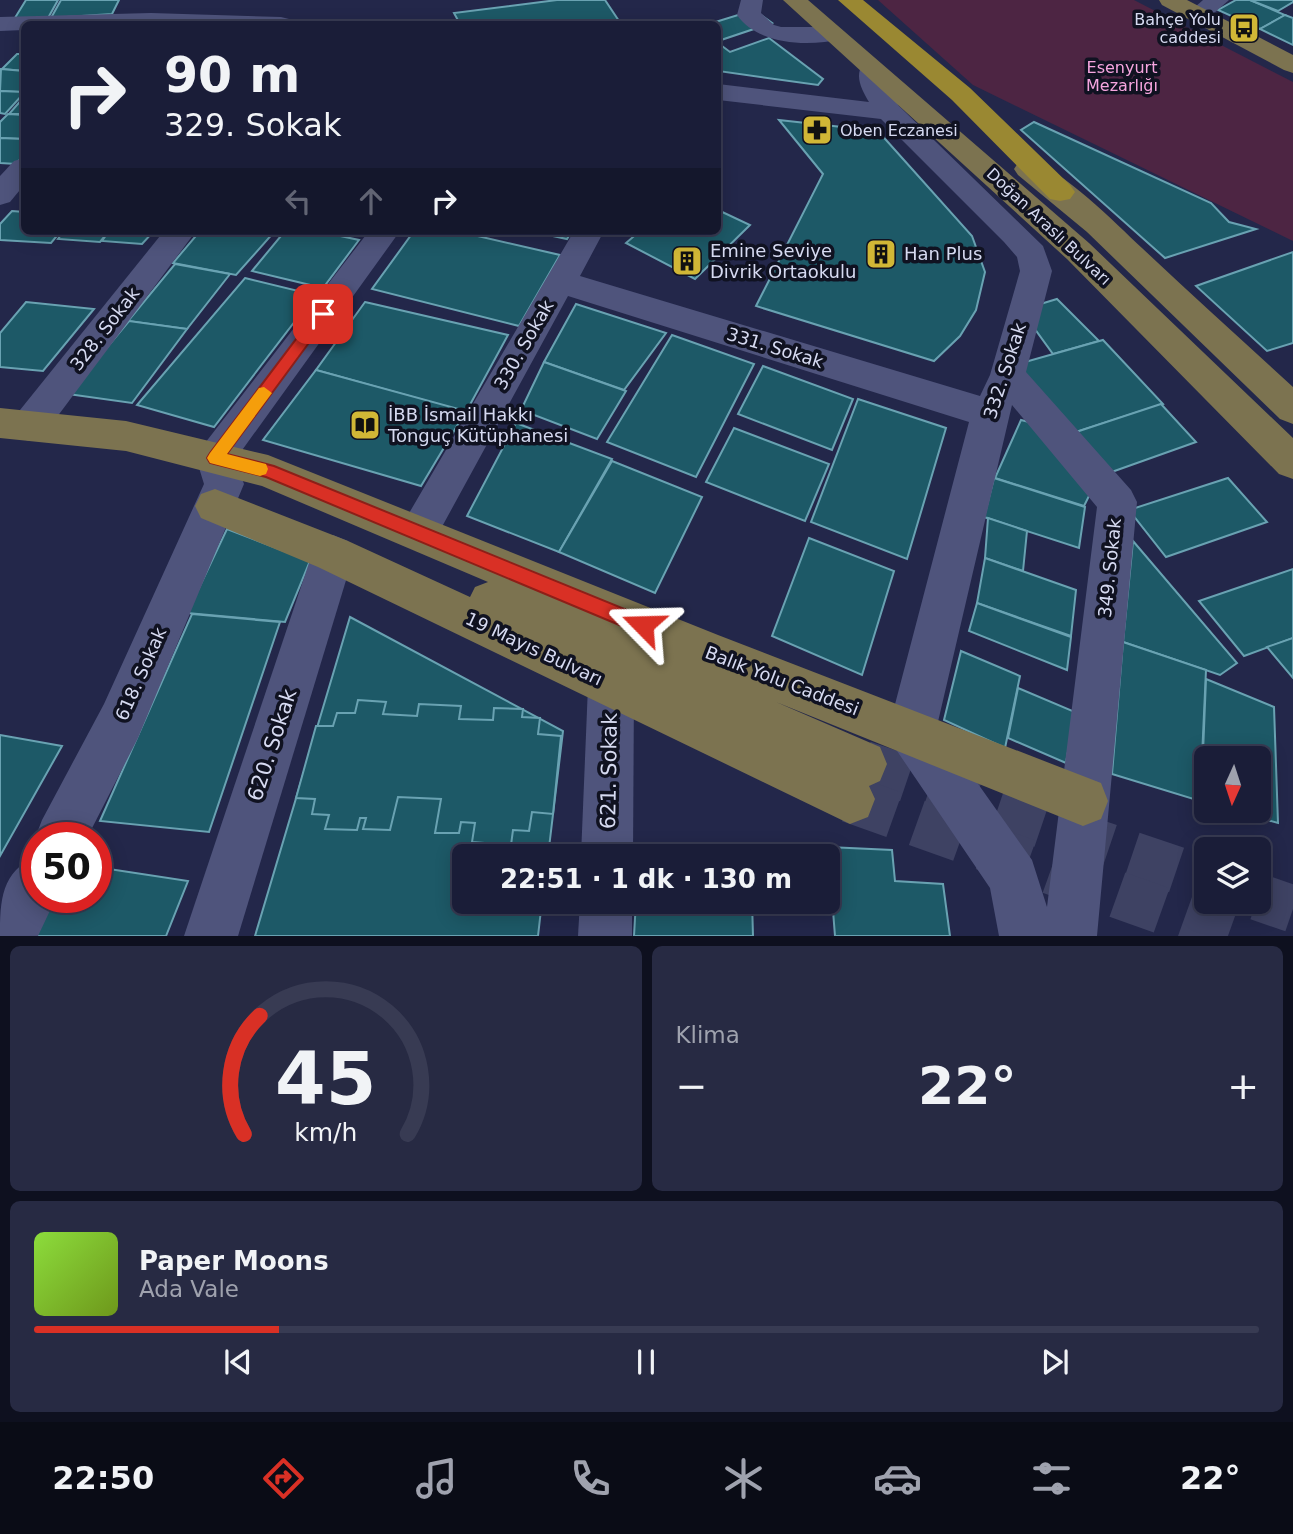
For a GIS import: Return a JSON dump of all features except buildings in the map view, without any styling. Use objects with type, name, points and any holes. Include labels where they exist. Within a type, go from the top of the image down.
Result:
[{"type":"highway","points":[[849,0],[920,58],[1002,133],[1060,192]]},
{"type":"main road","name":"Doğan Araslı Bulvarı","points":[[794,0],[1078,251],[1293,463]]},
{"type":"main road","name":"Doğan Araslı Bulvarı","points":[[825,0],[994,145],[1060,192],[1234,351],[1293,409]]},
{"type":"main road","points":[[1170,0],[1293,65]]},
{"type":"main road","points":[[1234,351],[1293,394]]},
{"type":"main road","name":"Balık Yolu Caddesi","points":[[14,425],[126,436],[218,483],[268,471],[718,657],[912,731],[1083,801]]},
{"type":"main road","name":"19 Mayıs Bulvarı","points":[[218,483],[857,782],[611,686],[333,554],[218,483]]},
{"type":"street","points":[[752,0],[749,15],[766,30],[780,34],[832,34]]},
{"type":"street","points":[[1198,15],[1218,0]]},
{"type":"street","name":"332. Sokak","points":[[872,69],[873,88],[889,112],[1032,254],[1036,271],[1007,375],[990,414],[912,731]]},
{"type":"street","points":[[721,92],[889,112]]},
{"type":"street","points":[[0,195],[21,170]]},
{"type":"street","name":"328. Sokak","points":[[14,425],[178,235]]},
{"type":"street","name":"618. Sokak","points":[[68,822],[121,721],[218,483],[382,235]]},
{"type":"street","name":"330. Sokak","points":[[418,532],[587,235]]},
{"type":"street","name":"331. Sokak","points":[[560,282],[990,414]]},
{"type":"street","name":"349. Sokak","points":[[1007,375],[1117,502],[1070,936]]},
{"type":"street","name":"620. Sokak","points":[[211,936],[333,554]]},
{"type":"street","name":"621. Sokak","points":[[607,844],[611,686]]},
{"type":"street","points":[[912,731],[1014,878],[1026,936]]},
{"type":"street","points":[[9,936],[21,913]]},
{"type":"street","points":[[605,936],[606,914]]},
{"type":"green space","name":"Esenyurt Mezarlığı","points":[[878,0],[1134,0],[1293,82],[1293,241],[973,85]]},
{"type":"tunnel","points":[[863,764],[1194,876]]},
{"type":"tunnel","points":[[850,799],[1233,936]]},
{"type":"tunnel","points":[[1271,901],[1293,909]]},
{"type":"slow traffic","points":[[260,469],[215,458],[264,393]]},
{"type":"place","name":"Bahçe Yolu caddesi","points":[[1244,28]]},
{"type":"place","name":"Oben Eczanesi","points":[[817,130]]},
{"type":"place","name":"Han Plus","points":[[881,254]]},
{"type":"place","name":"Emine Seviye Divrik Ortaokulu","points":[[687,261]]},
{"type":"place","name":"İBB İsmail Hakkı Tonguç Kütüphanesi","points":[[365,425]]},
{"type":"route","points":[[323,314],[215,458],[268,471],[643,625]]}]
